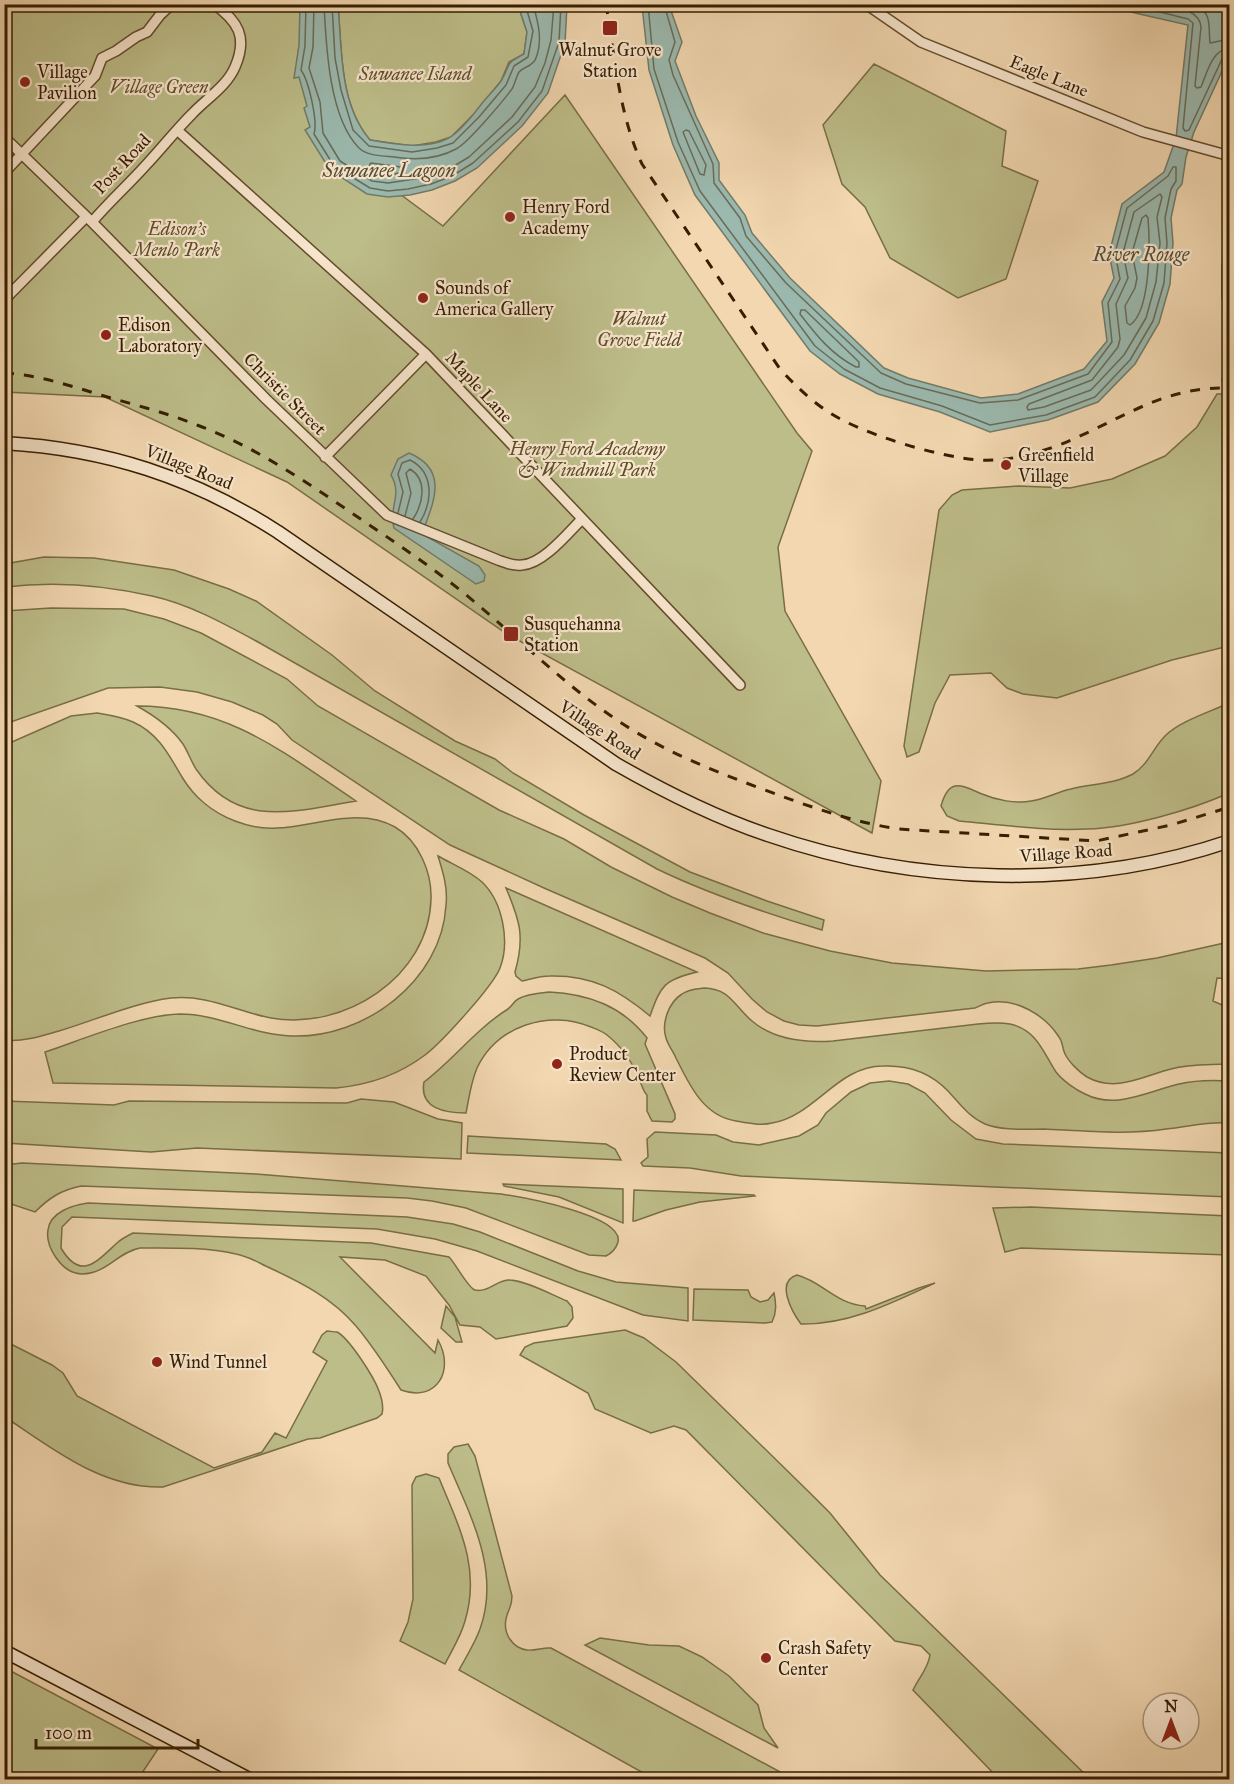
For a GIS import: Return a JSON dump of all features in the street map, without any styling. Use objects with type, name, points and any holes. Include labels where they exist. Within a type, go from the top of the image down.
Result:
[{"type":"street","points":[[4,173],[95,76],[102,58],[147,32],[172,4]]},
{"type":"street","name":"Post Road","points":[[5,300],[145,166],[208,97],[227,82],[236,65],[240,44],[237,26],[214,4]]},
{"type":"street","name":"Eagle Lane","points":[[866,4],[921,42],[1143,132],[1230,156]]},
{"type":"street","name":"Maple Lane","points":[[177,129],[426,354],[740,686]]},
{"type":"street","name":"Christie Street","points":[[4,137],[89,219],[325,457],[387,515],[508,563],[524,566],[543,556],[582,519]]},
{"type":"street","points":[[325,457],[426,354]]},
{"type":"street","name":"Village Road","points":[[4,443],[74,450],[127,461],[174,477],[219,498],[278,532],[616,764],[672,795],[768,835],[837,855],[904,868],[1018,875],[1118,868],[1177,856],[1230,841]]},
{"type":"street","points":[[4,1651],[251,1779]]},
{"type":"green space","points":[[5,5],[305,5],[310,127],[443,226],[565,95],[797,433],[812,451],[778,547],[785,611],[881,781],[872,833],[507,634],[287,482],[105,397],[5,392]]},
{"type":"green space","name":"Suwanee Island","points":[[338,5],[518,5],[527,32],[524,54],[509,62],[501,81],[475,113],[451,137],[412,146],[370,140],[352,110],[347,93]]},
{"type":"green space","points":[[874,64],[1006,131],[1002,166],[1038,181],[1006,279],[958,298],[890,258],[865,207],[842,184],[823,125]]},
{"type":"green space","points":[[1229,231],[1229,381],[1222,380],[1227,363],[1228,327],[1222,297],[1222,266]]},
{"type":"green space","points":[[1217,394],[1230,394],[1229,646],[1172,660],[1057,698],[1023,694],[1007,688],[991,673],[950,675],[935,703],[919,752],[907,757],[904,746],[939,510],[952,495],[962,490],[1018,486],[1070,488],[1112,479],[1165,456],[1197,427]]},
{"type":"green space","points":[[44,557],[94,558],[174,570],[256,601],[332,655],[375,691],[455,741],[495,759],[513,773],[584,815],[690,872],[824,920],[822,930],[738,903],[657,869],[258,642],[193,609],[152,596],[116,589],[60,584],[5,587],[5,564]]},
{"type":"green space","points":[[51,608],[124,609],[164,619],[201,633],[287,679],[318,706],[499,810],[564,839],[611,867],[672,897],[763,933],[830,951],[892,963],[986,971],[1078,969],[1157,958],[1229,942],[1229,979],[1217,978],[1213,1001],[1229,1008],[1229,1061],[1226,1064],[1178,1067],[1129,1082],[1098,1082],[1078,1070],[1065,1054],[1060,1039],[1053,1029],[1038,1015],[1019,1005],[998,1002],[986,1003],[975,1008],[817,1026],[784,1021],[767,1012],[728,973],[705,958],[450,845],[292,740],[277,724],[263,715],[232,702],[197,692],[160,687],[108,688],[5,724],[5,611]]},
{"type":"green space","points":[[1229,703],[1229,793],[1197,806],[1160,817],[1104,828],[1055,829],[959,821],[947,816],[941,806],[948,791],[957,786],[1000,800],[1025,802],[1126,777],[1143,766],[1171,731],[1187,721]]},
{"type":"green space","points":[[137,706],[170,708],[228,723],[279,750],[356,801],[311,809],[269,812],[249,809],[230,801],[212,788],[196,769],[183,744],[173,732]]},
{"type":"green space","points":[[97,713],[129,720],[149,732],[162,745],[198,798],[219,814],[235,821],[255,827],[270,828],[291,827],[336,819],[366,818],[381,821],[403,833],[411,840],[422,858],[429,879],[431,899],[427,927],[415,952],[399,974],[378,993],[353,1007],[327,1016],[299,1020],[271,1018],[210,1001],[184,997],[157,1000],[39,1037],[5,1040],[5,745],[71,716]]},
{"type":"green space","points":[[438,856],[472,874],[489,890],[500,911],[503,923],[503,958],[500,968],[488,987],[466,1013],[425,1055],[405,1068],[383,1078],[336,1088],[53,1083],[45,1052],[112,1028],[164,1015],[208,1017],[263,1032],[291,1036],[318,1034],[345,1027],[371,1016],[394,1000],[414,981],[430,958],[441,933],[446,892]]},
{"type":"green space","points":[[506,888],[697,972],[677,978],[665,985],[657,997],[650,1016],[616,992],[592,981],[550,976],[522,981],[515,972],[520,949],[520,929]]},
{"type":"green space","points":[[704,988],[720,991],[726,995],[752,1021],[770,1032],[801,1041],[833,1041],[982,1024],[1010,1024],[1027,1031],[1033,1037],[1056,1072],[1066,1082],[1081,1092],[1097,1098],[1120,1100],[1185,1083],[1229,1081],[1229,1123],[1121,1132],[999,1128],[974,1118],[948,1091],[927,1075],[901,1067],[883,1066],[867,1068],[852,1074],[787,1119],[754,1124],[724,1118],[706,1106],[698,1097],[668,1043],[665,1032],[665,1020],[673,1002],[687,991]]},
{"type":"green space","points":[[549,992],[578,996],[604,1004],[616,1010],[637,1027],[647,1038],[645,1044],[675,1114],[672,1122],[652,1121],[647,1111],[647,1095],[630,1060],[617,1044],[603,1032],[591,1027],[558,1020],[526,1025],[497,1041],[477,1068],[466,1113],[450,1112],[430,1104],[424,1091],[424,1082],[521,997]]},
{"type":"green space","points":[[889,1081],[908,1084],[925,1093],[951,1120],[976,1139],[1003,1144],[1229,1153],[1229,1197],[741,1176],[690,1168],[643,1166],[641,1163],[648,1157],[647,1139],[655,1132],[716,1135],[733,1142],[759,1145],[799,1136],[818,1125],[826,1113],[851,1092],[870,1083]]},
{"type":"green space","points":[[361,1099],[394,1102],[438,1119],[462,1123],[461,1159],[197,1148],[151,1152],[5,1143],[5,1101],[114,1105],[129,1101],[347,1103]]},
{"type":"green space","points":[[468,1136],[606,1144],[615,1149],[621,1160],[467,1153]]},
{"type":"green space","points":[[22,1163],[256,1174],[501,1194],[548,1203],[589,1216],[616,1232],[618,1242],[614,1250],[606,1256],[589,1255],[466,1208],[407,1198],[81,1186],[56,1195],[35,1212],[5,1202],[5,1165]]},
{"type":"green space","points":[[503,1184],[623,1189],[623,1223],[559,1197]]},
{"type":"green space","points":[[634,1190],[755,1196],[700,1202],[633,1221]]},
{"type":"green space","points":[[88,1203],[407,1217],[453,1224],[480,1232],[578,1271],[616,1282],[688,1288],[688,1321],[643,1315],[477,1251],[435,1239],[377,1229],[72,1217],[62,1227],[61,1248],[75,1264],[82,1266],[96,1261],[120,1240],[133,1233],[371,1243],[449,1257],[475,1290],[484,1290],[506,1280],[517,1281],[567,1301],[572,1307],[573,1318],[567,1326],[496,1339],[480,1327],[460,1325],[449,1305],[426,1276],[385,1260],[340,1257],[435,1353],[438,1340],[443,1351],[444,1362],[439,1381],[433,1388],[414,1393],[401,1390],[380,1357],[337,1307],[305,1286],[245,1256],[200,1249],[140,1248],[132,1250],[97,1271],[81,1274],[67,1269],[52,1251],[48,1230],[53,1218],[63,1210]]},
{"type":"green space","points":[[1031,1207],[1229,1216],[1229,1255],[1021,1248],[1005,1252],[993,1208]]},
{"type":"green space","points":[[797,1275],[846,1301],[865,1306],[866,1309],[935,1283],[853,1317],[801,1324],[793,1312],[786,1290],[790,1278]]},
{"type":"green space","points":[[694,1289],[748,1290],[751,1297],[760,1302],[768,1300],[774,1293],[776,1308],[774,1318],[772,1322],[765,1323],[693,1320]]},
{"type":"green space","points":[[446,1306],[455,1317],[462,1342],[456,1342],[441,1328]]},
{"type":"green space","points":[[625,1330],[644,1338],[676,1362],[830,1513],[880,1575],[1090,1779],[999,1779],[913,1690],[930,1655],[921,1646],[895,1641],[686,1430],[674,1426],[651,1433],[595,1409],[588,1393],[520,1355],[525,1347],[534,1343]]},
{"type":"green space","points":[[327,1331],[337,1332],[361,1358],[379,1391],[382,1414],[377,1418],[320,1438],[308,1439],[163,1487],[141,1486],[99,1474],[60,1453],[5,1417],[5,1341],[63,1373],[77,1396],[214,1468],[262,1452],[275,1433],[286,1438],[327,1361],[313,1352],[322,1335]]},
{"type":"green space","points":[[468,1444],[475,1456],[512,1596],[505,1624],[507,1634],[513,1643],[527,1650],[551,1648],[793,1779],[654,1779],[459,1670],[480,1629],[486,1607],[487,1586],[480,1544],[448,1463],[448,1454],[454,1447]]},
{"type":"green space","points":[[426,1474],[439,1478],[466,1548],[469,1565],[469,1602],[465,1621],[445,1664],[400,1641],[408,1622],[413,1599],[412,1485],[416,1477]]},
{"type":"green space","points":[[600,1638],[649,1645],[679,1646],[702,1657],[729,1676],[758,1705],[764,1728],[778,1748],[585,1645]]},
{"type":"green space","points":[[5,1668],[158,1749],[138,1779],[5,1779]]},
{"type":"water","name":"Suwanee Lagoon","points":[[300,5],[338,5],[344,76],[352,110],[370,140],[390,143],[434,144],[452,136],[465,124],[501,81],[510,63],[524,54],[527,32],[518,5],[567,5],[565,43],[548,93],[522,126],[477,168],[455,181],[432,190],[388,197],[367,194],[330,170],[305,130],[310,127],[304,108],[307,106],[299,77],[294,78],[299,45]]},
{"type":"water","name":"River Rouge","points":[[642,5],[669,5],[682,42],[675,61],[696,116],[719,163],[719,180],[745,215],[752,233],[790,278],[884,368],[908,378],[981,398],[1018,394],[1084,369],[1107,341],[1102,302],[1114,278],[1109,254],[1122,204],[1164,172],[1176,138],[1188,25],[1108,5],[1229,5],[1229,56],[1194,132],[1186,157],[1182,184],[1177,190],[1171,218],[1173,243],[1170,284],[1159,323],[1135,364],[1098,402],[1048,420],[990,432],[940,412],[878,394],[840,374],[810,351],[695,195],[673,145],[649,70]]},
{"type":"water","points":[[409,453],[422,460],[430,468],[434,478],[434,499],[422,534],[479,566],[485,575],[484,581],[476,584],[394,528],[396,489],[391,475],[398,459]]},
{"type":"railway","points":[[606,4],[623,106],[642,164],[780,369],[812,400],[838,418],[877,435],[921,449],[962,458],[990,460],[1026,455],[1061,444],[1166,397],[1207,389],[1230,388]]},
{"type":"railway","points":[[4,373],[55,382],[163,413],[241,444],[284,468],[441,575],[575,689],[631,729],[701,765],[792,800],[844,817],[898,829],[1096,841],[1171,825],[1230,807]]},
{"type":"place","name":"Walnut Grove Station","points":[[610,28]]},
{"type":"place","name":"Village Pavilion","points":[[25,82]]},
{"type":"place","name":"Henry Ford Academy","points":[[510,217]]},
{"type":"place","name":"Sounds of America Gallery","points":[[423,298]]},
{"type":"place","name":"Edison Laboratory","points":[[106,335]]},
{"type":"place","name":"Greenfield Village","points":[[1006,465]]},
{"type":"place","name":"Susquehanna Station","points":[[511,634]]},
{"type":"place","name":"Product Review Center","points":[[557,1064]]},
{"type":"place","name":"Wind Tunnel","points":[[157,1362]]},
{"type":"place","name":"Crash Safety Center","points":[[766,1658]]},
{"type":"park label","name":"Village Green","points":[[159,87]]},
{"type":"park label","name":"Edison's Menlo Park","points":[[177,239]]},
{"type":"park label","name":"Walnut Grove Field","points":[[639,329]]},
{"type":"park label","name":"Henry Ford Academy & Windmill Park","points":[[587,459]]}]
